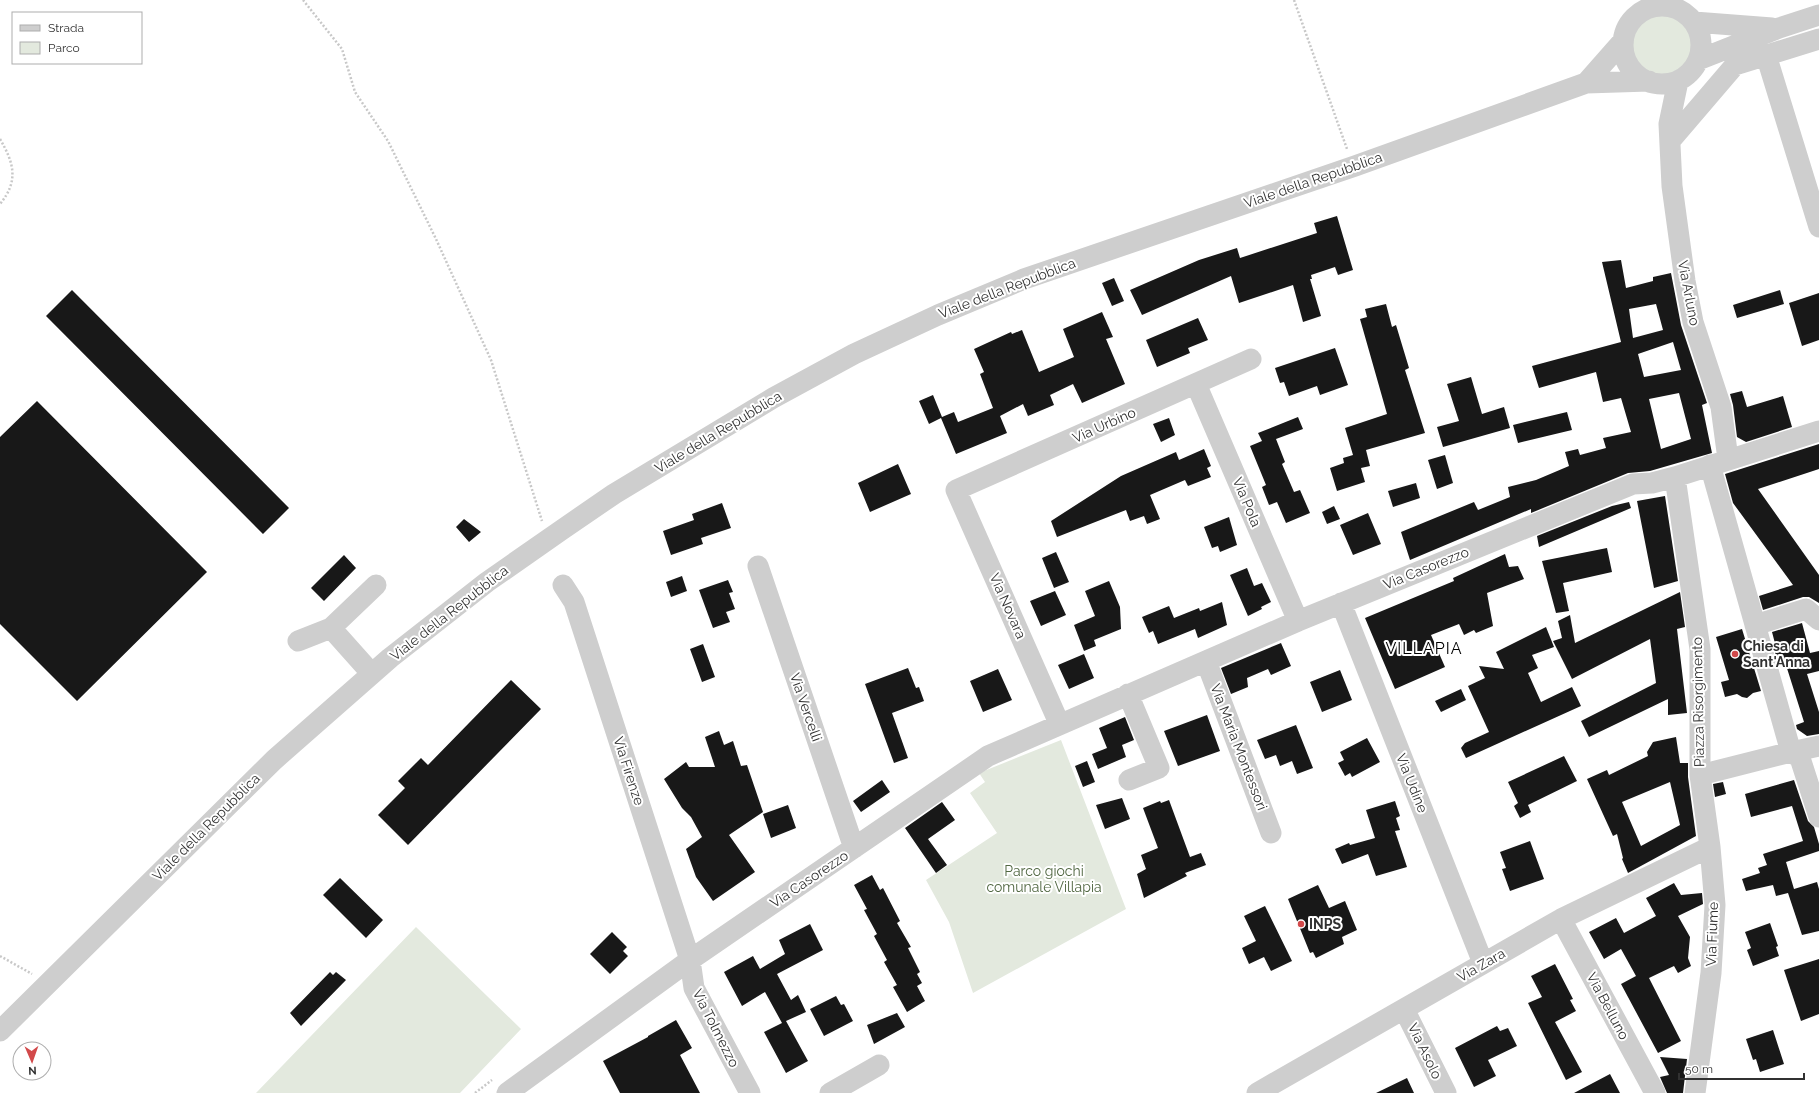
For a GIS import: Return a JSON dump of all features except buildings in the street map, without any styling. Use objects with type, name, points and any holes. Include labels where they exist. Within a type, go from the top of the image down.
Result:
[{"type":"street","points":[[1652,82],[1635,74],[1628,64],[1624,53],[1623,41],[1626,29],[1633,19],[1650,4],[1779,28]]},
{"type":"street","points":[[1586,83],[1652,82],[1666,84],[1678,81],[1688,75],[1698,60],[1702,43],[1700,32],[1688,12]]},
{"type":"street","points":[[1698,60],[1779,28],[1819,15]]},
{"type":"street","points":[[1669,132],[1735,65],[1819,39]]},
{"type":"street","points":[[1586,83],[1623,41]]},
{"type":"street","points":[[1766,55],[1819,227]]},
{"type":"street","name":"Via Arluno","points":[[1678,81],[1669,132],[1672,186],[1685,280],[1693,322],[1721,408],[1719,462]]},
{"type":"street","name":"Via Arluno","points":[[1652,82],[1669,132]]},
{"type":"street","name":"Viale della Repubblica","points":[[0,1031],[274,760],[372,674],[462,601],[547,539],[614,494],[773,398],[854,354],[938,315],[1024,279],[1355,166],[1586,83]]},
{"type":"street","name":"Via Urbino","points":[[956,490],[1251,360]]},
{"type":"street","name":"Via Pola","points":[[1196,384],[1298,621]]},
{"type":"street","name":"Via Casorezzo","points":[[507,1093],[690,960],[988,756],[1059,723],[1298,621],[1633,484],[1652,483],[1675,477],[1819,431]]},
{"type":"street","points":[[1719,462],[1755,625],[1791,752],[1800,758],[1819,817]]},
{"type":"street","name":"Piazza Risorgimento","points":[[1675,477],[1700,649],[1700,775],[1819,746]]},
{"type":"street","name":"Via Novara","points":[[956,490],[1059,723]]},
{"type":"street","name":"Via Vercelli","points":[[758,566],[854,848]]},
{"type":"street","points":[[298,641],[331,628],[376,585]]},
{"type":"street","name":"Via Firenze","points":[[562,585],[574,602],[690,960]]},
{"type":"street","name":"Via Udine","points":[[1341,603],[1483,963]]},
{"type":"street","points":[[1755,625],[1806,609],[1819,620]]},
{"type":"street","points":[[331,628],[372,674]]},
{"type":"street","name":"Via Maria Montessori","points":[[1206,661],[1271,833]]},
{"type":"street","points":[[1128,694],[1159,768],[1129,780]]},
{"type":"street","name":"Via Fiume","points":[[1695,1093],[1711,965],[1715,905],[1710,847],[1700,775]]},
{"type":"street","name":"Via Zara","points":[[1257,1093],[1561,919],[1710,847]]},
{"type":"street","name":"Via Belluno","points":[[1561,919],[1655,1093]]},
{"type":"street","name":"Via Tolmezzo","points":[[690,960],[694,988],[750,1093]]},
{"type":"street","name":"Via Asolo","points":[[1404,1009],[1446,1093]]},
{"type":"street","points":[[830,1093],[879,1065]]},
{"type":"path","points":[[303,0],[342,49],[356,92],[388,142],[436,239],[492,360],[547,539]]},
{"type":"path","points":[[1294,0],[1341,134],[1355,166]]},
{"type":"path","points":[[0,140],[11,161],[13,172],[8,193],[0,204]]},
{"type":"path","points":[[0,956],[48,983]]},
{"type":"green space","points":[[1663,9],[1682,15],[1692,25],[1698,44],[1692,63],[1682,73],[1663,79],[1644,73],[1634,63],[1628,44],[1634,25],[1644,15]]},
{"type":"green space","name":"Parco giochi comunale Villapia","points":[[1061,740],[1126,909],[973,993],[949,922],[926,880],[997,833],[970,793],[985,782],[979,773]]},
{"type":"green space","points":[[416,927],[521,1029],[460,1093],[256,1093]]},
{"type":"place","name":"Chiesa di Sant'Anna","points":[[1735,654]]},
{"type":"place","name":"INPS","points":[[1301,924]]},
{"type":"district","name":"VILLAPIA","points":[[1424,648]]}]
